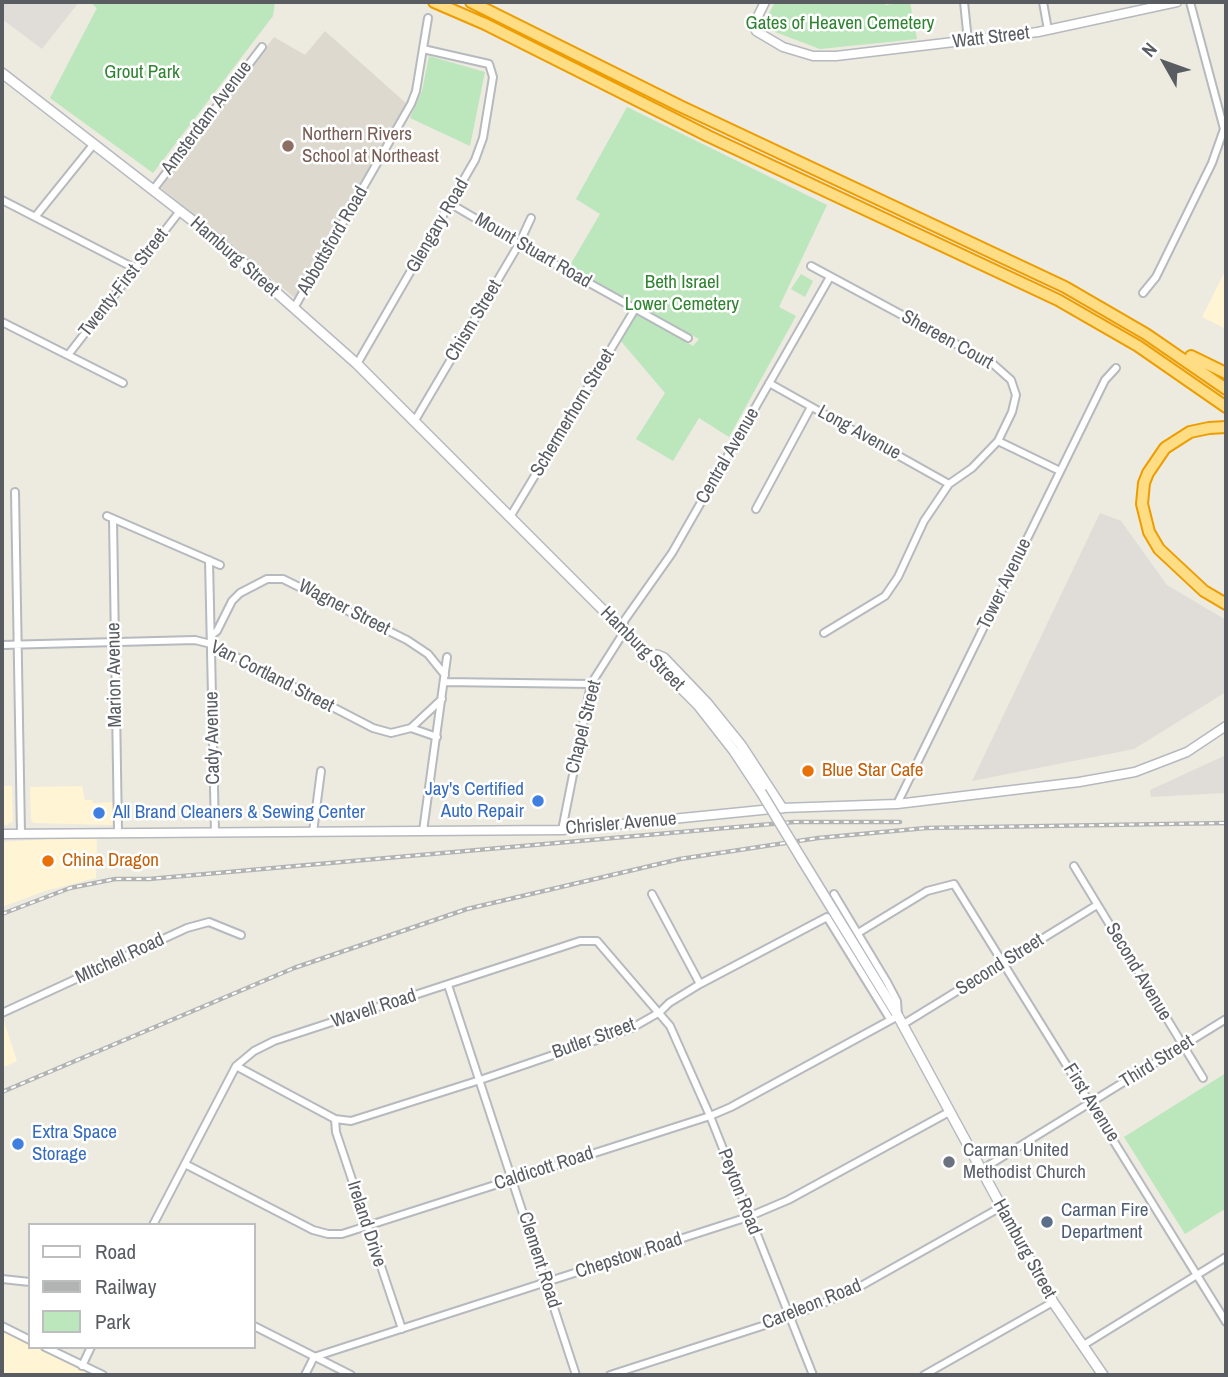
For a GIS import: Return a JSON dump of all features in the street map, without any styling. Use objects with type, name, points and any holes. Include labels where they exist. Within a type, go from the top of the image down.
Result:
[{"type":"highway","points":[[434,2],[485,24],[674,119],[1058,300],[1138,346],[1226,407]]},
{"type":"highway","points":[[471,2],[703,117],[1037,272],[1226,373]]},
{"type":"highway","points":[[1119,317],[1226,389]]},
{"type":"highway","points":[[1226,427],[1190,432],[1165,448],[1148,473],[1142,504],[1149,532],[1159,549],[1204,591],[1226,604]]},
{"type":"main road","name":"Hamburg Street","points":[[2,73],[180,211],[357,365],[698,705],[734,751],[801,858],[897,1020],[1053,1302],[1103,1375]]},
{"type":"main road","points":[[651,657],[657,655],[664,658],[707,703],[741,745],[782,808]]},
{"type":"street","name":"Watt Street","points":[[765,2],[754,24],[756,31],[783,47],[813,56],[836,56],[1048,30],[1177,2]]},
{"type":"street","points":[[964,2],[968,41]]},
{"type":"street","points":[[1043,2],[1048,30]]},
{"type":"street","points":[[1143,293],[1156,277],[1212,163],[1224,129],[1190,2]]},
{"type":"street","name":"Abbottsford Road","points":[[294,308],[411,104],[428,18]]},
{"type":"street","name":"Amsterdam Avenue","points":[[153,190],[262,47]]},
{"type":"street","name":"Glengary Road","points":[[357,365],[451,204],[475,160],[483,138],[492,77],[489,64],[423,48]]},
{"type":"street","points":[[35,217],[93,145]]},
{"type":"street","points":[[2,200],[136,269]]},
{"type":"street","name":"Mount Stuart Road","points":[[451,204],[688,338]]},
{"type":"street","name":"Twenty-First Street","points":[[68,355],[180,211]]},
{"type":"street","name":"Chism Street","points":[[414,422],[531,219]]},
{"type":"street","name":"Shereen Court","points":[[811,266],[993,364],[1011,380],[1016,396],[1012,412],[998,441],[972,468],[949,484],[924,521],[898,577],[885,596],[824,634]]},
{"type":"street","name":"Central Avenue","points":[[624,632],[624,621],[672,553],[830,277]]},
{"type":"street","name":"Schermerhorn Street","points":[[510,517],[635,309]]},
{"type":"street","points":[[2,322],[123,383]]},
{"type":"street","name":"Tower Avenue","points":[[897,804],[1105,380],[1116,368]]},
{"type":"street","name":"Long Avenue","points":[[769,383],[949,484]]},
{"type":"street","points":[[756,509],[811,407]]},
{"type":"street","points":[[998,441],[1060,471]]},
{"type":"street","points":[[15,492],[21,834]]},
{"type":"street","name":"Marion Avenue","points":[[118,831],[110,518],[209,560]]},
{"type":"street","points":[[209,560],[220,565]]},
{"type":"street","name":"Cady Avenue","points":[[209,560],[215,832]]},
{"type":"street","name":"Wagner Street","points":[[212,635],[217,631],[232,601],[240,593],[267,579],[283,579],[407,640],[428,654],[445,679]]},
{"type":"street","name":"Chapel Street","points":[[562,830],[591,684],[624,632]]},
{"type":"street","name":"Van Cortland Street","points":[[2,645],[195,640],[211,644],[373,728],[391,733],[411,728],[437,737]]},
{"type":"street","points":[[424,831],[447,657]]},
{"type":"street","points":[[445,679],[591,684]]},
{"type":"street","points":[[411,728],[442,699]]},
{"type":"street","name":"Chrisler Avenue","points":[[2,834],[118,831],[562,830],[782,808],[933,801],[1089,781],[1135,772],[1187,751],[1226,726]]},
{"type":"street","points":[[313,832],[321,771]]},
{"type":"street","name":"Second Avenue","points":[[1074,866],[1203,1078]]},
{"type":"street","name":"First Avenue","points":[[858,933],[927,891],[954,884],[1226,1322]]},
{"type":"street","points":[[652,894],[701,984]]},
{"type":"street","points":[[834,894],[897,1001],[897,1020]]},
{"type":"street","name":"Second Street","points":[[897,1020],[1004,963],[1097,905]]},
{"type":"street","name":"Butler Street","points":[[335,1119],[351,1121],[632,1028],[701,984],[827,917],[897,1020]]},
{"type":"street","name":"MItchell Road","points":[[2,1013],[187,928],[209,922],[241,935]]},
{"type":"street","name":"Wavell Road","points":[[154,1223],[236,1066],[254,1051],[274,1041],[589,940],[597,941],[603,947],[660,1012]]},
{"type":"street","name":"Clement Road","points":[[448,985],[576,1375]]},
{"type":"street","name":"Peyton Road","points":[[660,1012],[670,1026],[710,1116],[813,1375]]},
{"type":"street","name":"Third Street","points":[[981,1170],[1226,1019]]},
{"type":"street","name":"Caldicott Road","points":[[185,1164],[313,1230],[342,1234],[710,1116],[897,1020]]},
{"type":"street","points":[[236,1066],[335,1119]]},
{"type":"street","name":"Chepstow Road","points":[[314,1357],[748,1217],[788,1200],[949,1112]]},
{"type":"street","name":"Ireland Drive","points":[[335,1119],[336,1132],[402,1329]]},
{"type":"street","name":"Careleon Road","points":[[610,1375],[790,1318],[852,1291],[1001,1208]]},
{"type":"street","points":[[1082,1346],[1226,1257]]},
{"type":"street","points":[[2,1279],[28,1282]]},
{"type":"street","points":[[924,1375],[1053,1302]]},
{"type":"street","points":[[2,1326],[28,1339]]},
{"type":"street","points":[[256,1327],[351,1375]]},
{"type":"street","points":[[49,1349],[103,1375]]},
{"type":"street","points":[[82,1366],[90,1349]]},
{"type":"street","points":[[305,1375],[314,1357]]},
{"type":"shaded area","points":[[2,2],[79,2],[42,49],[2,19]]},
{"type":"shaded area","name":"Northern Rivers School at Northeast","points":[[325,31],[407,104],[295,298],[161,188],[274,37],[305,55]]},
{"type":"shaded area","points":[[1226,269],[1226,329],[1202,317]]},
{"type":"shaded area","points":[[1100,513],[1121,521],[1167,585],[1226,620],[1226,692],[1134,749],[972,781]]},
{"type":"shaded area","points":[[1226,755],[1226,793],[1151,797],[1150,790]]},
{"type":"shaded area","points":[[2,786],[12,786],[13,821],[7,825],[2,825]]},
{"type":"shaded area","points":[[82,786],[85,800],[92,800],[93,803],[114,802],[114,825],[33,823],[30,787]]},
{"type":"shaded area","points":[[97,836],[96,878],[45,891],[2,907],[2,842]]},
{"type":"shaded area","points":[[4,1021],[17,1061],[2,1068],[2,1022]]},
{"type":"shaded area","points":[[2,1331],[28,1344],[28,1349],[39,1349],[91,1375],[2,1375]]},
{"type":"green space","name":"Grout Park","points":[[90,2],[275,2],[273,16],[153,173],[50,98],[97,8]]},
{"type":"green space","name":"Gates of Heaven Cemetery","points":[[775,2],[885,2],[885,5],[910,2],[917,39],[820,49],[762,27]]},
{"type":"green space","points":[[429,56],[485,72],[470,146],[410,118],[422,91]]},
{"type":"green space","name":"Beth Israel Lower Cemetery","points":[[627,107],[827,205],[779,307],[796,316],[729,437],[699,418],[673,461],[636,439],[665,393],[620,340],[637,313],[693,346],[699,339],[569,267],[600,214],[576,199]]},
{"type":"green space","points":[[801,274],[813,281],[805,297],[791,289]]},
{"type":"green space","points":[[1226,1073],[1226,1214],[1223,1210],[1185,1234],[1124,1137]]},
{"type":"railway","points":[[2,914],[70,888],[115,879],[149,879],[794,822],[900,822]]},
{"type":"railway","points":[[2,1092],[294,968],[467,909],[680,859],[818,838],[926,828],[1226,823]]},
{"type":"place","name":"Northern Rivers School at Northeast","points":[[288,146]]},
{"type":"place","name":"Blue Star Cafe","points":[[808,771]]},
{"type":"place","name":"Jay's Certified Auto Repair","points":[[538,801]]},
{"type":"place","name":"All Brand Cleaners & Sewing Center","points":[[99,813]]},
{"type":"place","name":"China Dragon","points":[[48,861]]},
{"type":"place","name":"Extra Space Storage","points":[[18,1144]]},
{"type":"place","name":"Carman United Methodist Church","points":[[949,1162]]},
{"type":"place","name":"Carman Fire Department","points":[[1047,1222]]}]
